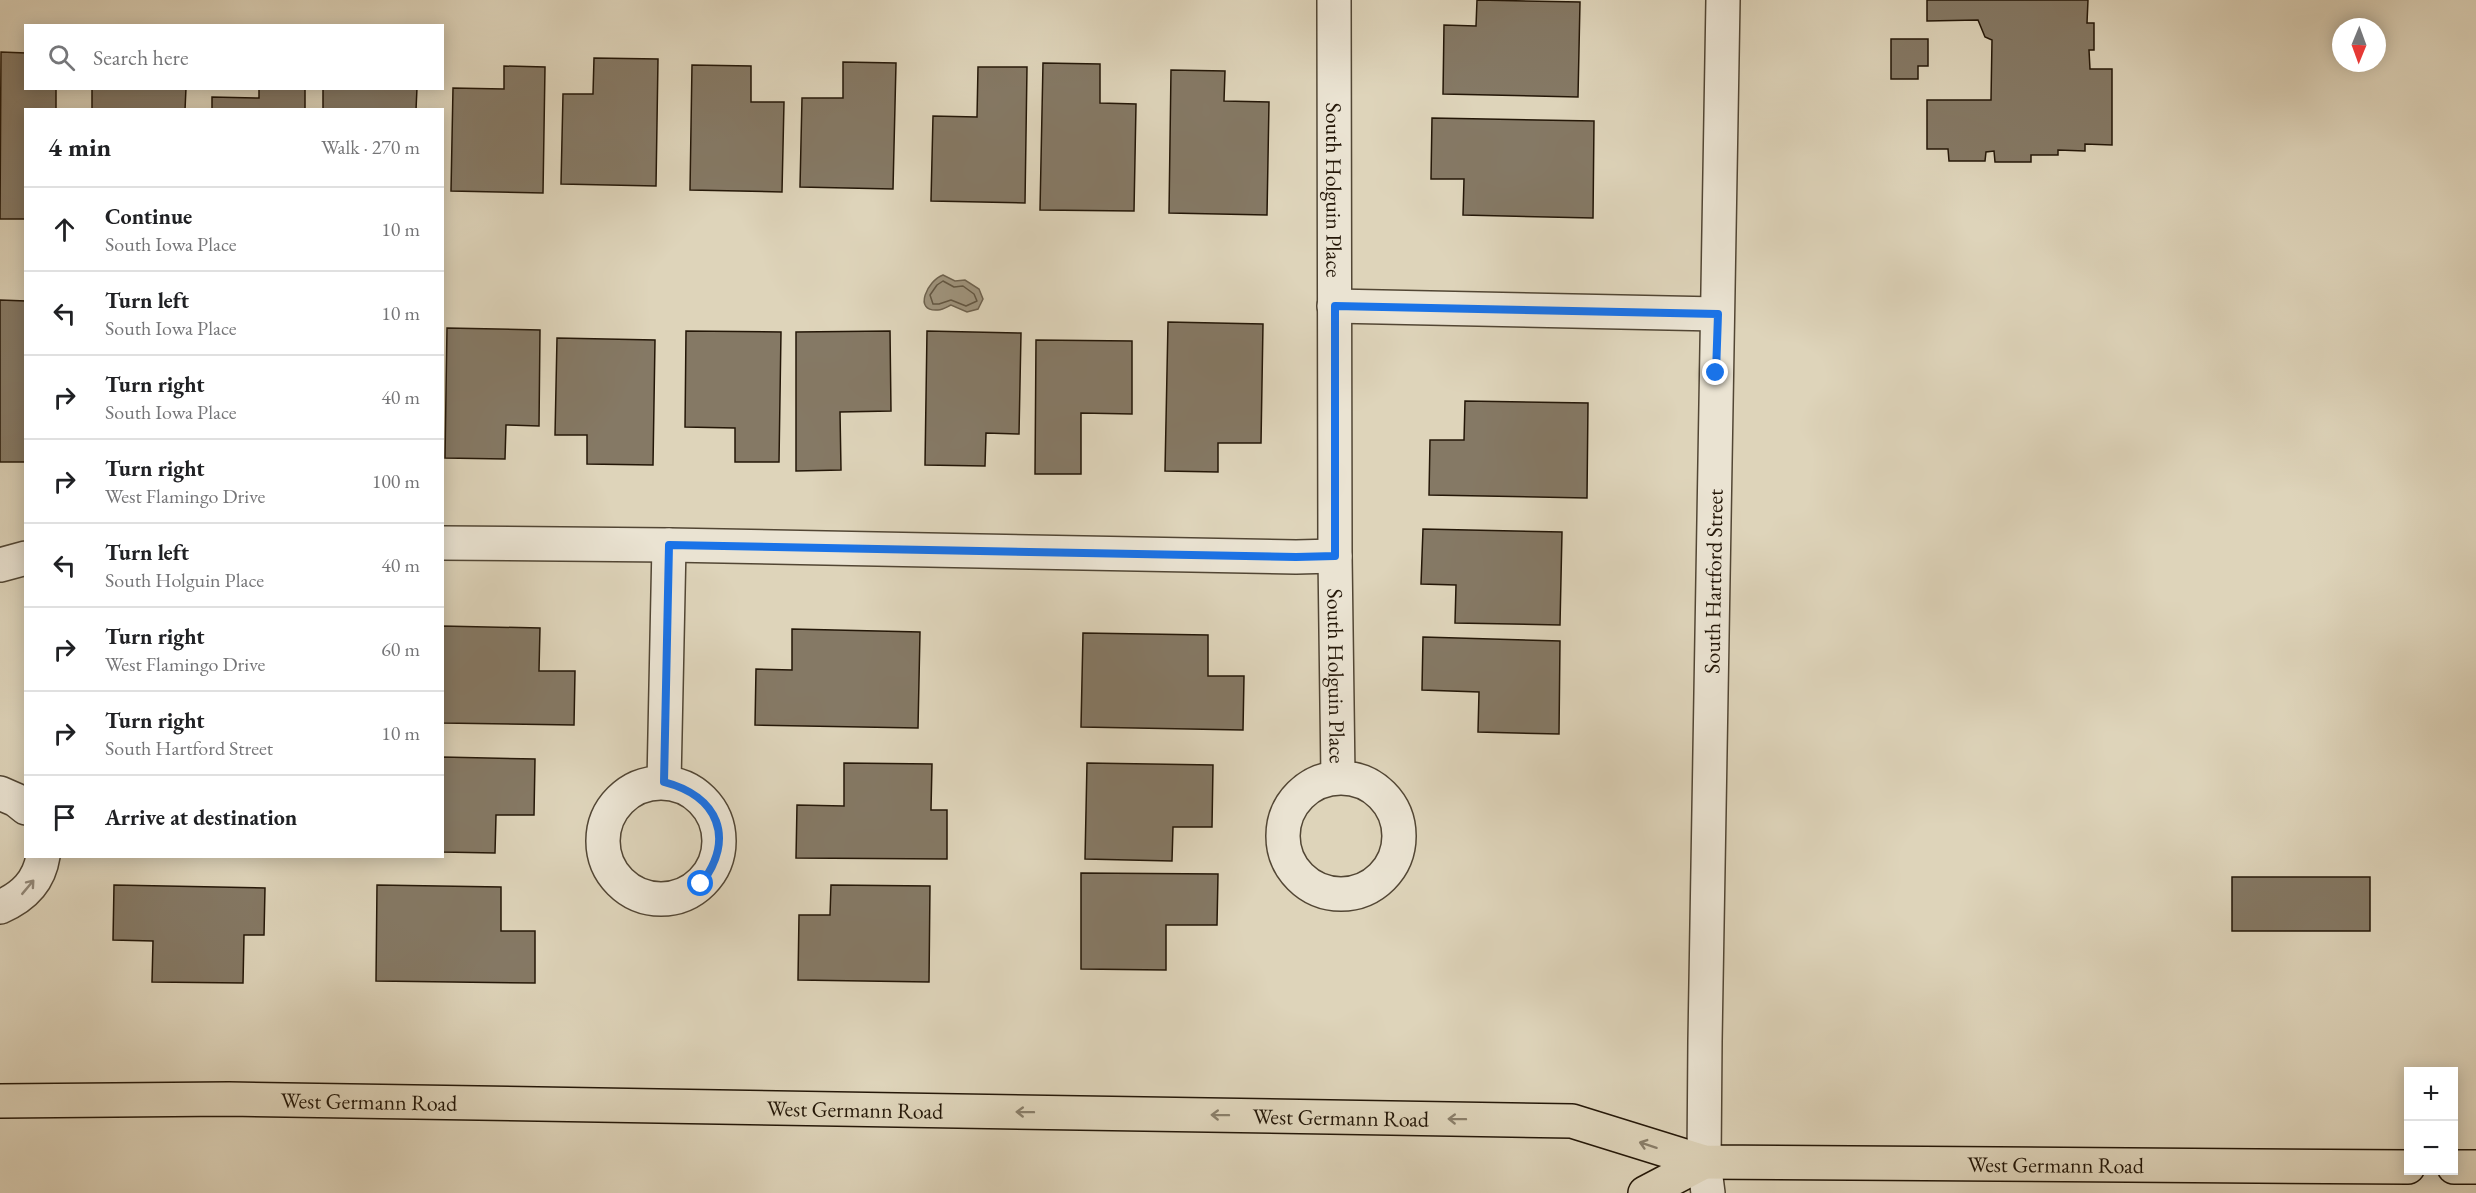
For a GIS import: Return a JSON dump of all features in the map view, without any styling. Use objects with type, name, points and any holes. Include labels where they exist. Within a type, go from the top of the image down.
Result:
[{"type":"main road","name":"West Germann Road","points":[[0,1101],[241,1099],[1572,1121],[1706,1178]]},
{"type":"main road","name":"West Germann Road","points":[[1645,1193],[1706,1178],[2404,1167]]},
{"type":"main road","points":[[2458,1167],[2476,1167]]},
{"type":"street","name":"South Holguin Place","points":[[1334,0],[1335,556],[1338,777]]},
{"type":"street","name":"South Hartford Street","points":[[1706,1178],[1723,0]]},
{"type":"street","points":[[1335,306],[1718,314]]},
{"type":"street","points":[[444,543],[1335,556]]},
{"type":"street","points":[[664,782],[669,545]]},
{"type":"street","points":[[0,565],[24,559]]},
{"type":"street","points":[[0,793],[24,806]]},
{"type":"street","points":[[0,907],[18,899],[32,885],[41,868],[43,858]]},
{"type":"water","points":[[943,275],[955,281],[965,280],[979,289],[983,299],[978,309],[967,312],[951,305],[938,310],[926,306],[924,301],[928,289],[937,278]]},
{"type":"building","points":[[1477,0],[1580,2],[1578,97],[1443,94],[1444,25],[1476,26]]},
{"type":"building","points":[[1927,0],[2088,0],[2087,23],[2094,23],[2094,50],[2089,50],[2090,69],[2112,69],[2112,145],[2085,144],[2085,151],[2058,150],[2058,155],[2031,155],[2031,162],[1995,162],[1994,151],[1986,152],[1985,161],[1949,161],[1948,149],[1927,149],[1927,100],[1991,100],[1992,40],[1985,37],[1978,20],[1927,21]]},
{"type":"building","points":[[1891,39],[1928,39],[1928,66],[1918,66],[1918,79],[1891,79]]},
{"type":"building","points":[[1,52],[24,53],[24,90],[56,90],[56,108],[24,108],[24,219],[0,219]]},
{"type":"building","points":[[594,58],[658,59],[656,186],[561,184],[563,94],[593,94]]},
{"type":"building","points":[[843,62],[896,63],[893,189],[800,187],[802,98],[843,98]]},
{"type":"building","points":[[1043,63],[1100,64],[1100,103],[1136,104],[1134,211],[1040,210]]},
{"type":"building","points":[[692,65],[751,66],[751,102],[784,102],[782,192],[690,190]]},
{"type":"building","points":[[504,66],[545,67],[543,193],[451,191],[453,88],[504,89]]},
{"type":"building","points":[[978,67],[1027,67],[1025,203],[931,201],[933,116],[977,117]]},
{"type":"building","points":[[1171,70],[1225,71],[1224,101],[1269,102],[1267,215],[1169,213]]},
{"type":"building","points":[[92,90],[186,90],[185,108],[92,108]]},
{"type":"building","points":[[259,90],[305,90],[305,108],[212,108],[212,97],[259,98]]},
{"type":"building","points":[[323,90],[417,90],[416,108],[323,108]]},
{"type":"building","points":[[1432,118],[1594,121],[1593,218],[1463,215],[1464,179],[1431,179]]},
{"type":"building","points":[[0,300],[24,301],[24,462],[0,462]]},
{"type":"building","points":[[1168,322],[1263,324],[1261,443],[1218,443],[1218,472],[1165,471]]},
{"type":"building","points":[[447,328],[540,330],[539,426],[506,425],[505,459],[445,458]]},
{"type":"building","points":[[686,331],[781,332],[779,462],[735,462],[735,428],[685,427]]},
{"type":"building","points":[[890,331],[891,411],[840,412],[841,470],[796,471],[796,332]]},
{"type":"building","points":[[927,331],[1021,333],[1019,434],[986,433],[985,466],[925,465]]},
{"type":"building","points":[[557,338],[655,340],[653,465],[587,464],[587,435],[555,435]]},
{"type":"building","points":[[1036,340],[1132,341],[1132,414],[1081,413],[1081,474],[1035,474]]},
{"type":"building","points":[[1465,401],[1588,403],[1587,498],[1429,495],[1430,440],[1464,440]]},
{"type":"building","points":[[1423,529],[1562,532],[1560,625],[1455,623],[1456,585],[1421,584]]},
{"type":"building","points":[[444,626],[540,628],[539,671],[575,671],[574,725],[444,723]]},
{"type":"building","points":[[792,629],[920,632],[918,728],[755,725],[756,669],[792,670]]},
{"type":"building","points":[[1083,633],[1208,635],[1208,676],[1244,676],[1243,730],[1081,727]]},
{"type":"building","points":[[1423,637],[1560,641],[1559,734],[1478,732],[1479,692],[1422,690]]},
{"type":"building","points":[[444,757],[535,759],[534,815],[496,815],[495,853],[444,852]]},
{"type":"building","points":[[844,763],[932,764],[931,810],[947,810],[947,859],[796,858],[797,805],[844,806]]},
{"type":"building","points":[[1087,763],[1213,765],[1212,827],[1173,827],[1172,861],[1085,859]]},
{"type":"building","points":[[1081,873],[1218,874],[1217,925],[1166,925],[1166,970],[1081,969]]},
{"type":"building","points":[[2232,877],[2370,877],[2370,931],[2232,931]]},
{"type":"building","points":[[114,885],[265,888],[264,935],[244,935],[243,983],[152,982],[153,941],[113,940]]},
{"type":"building","points":[[377,885],[501,887],[501,931],[535,931],[535,983],[376,981]]},
{"type":"building","points":[[831,885],[930,886],[929,982],[798,980],[799,915],[830,915]]},
{"type":"route","points":[[701,884],[713,868],[719,849],[718,830],[711,812],[700,796],[683,787],[664,782],[669,545],[1335,556],[1335,306],[1718,314],[1716,373]]}]
